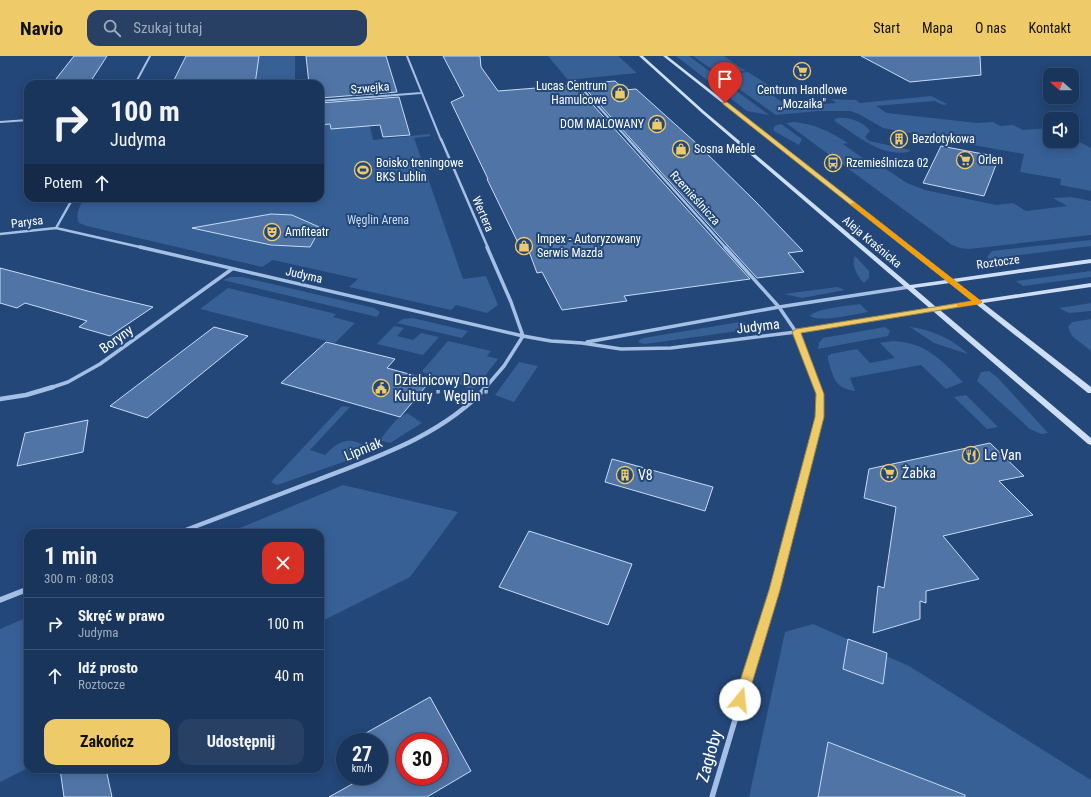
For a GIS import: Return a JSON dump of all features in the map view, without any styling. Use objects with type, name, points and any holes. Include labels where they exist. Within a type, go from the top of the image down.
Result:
[{"type":"main road","name":"Aleja Kraśnicka","points":[[642,56],[703,112],[1091,442]]},
{"type":"main road","name":"Aleja Kraśnicka","points":[[665,56],[1091,391]]},
{"type":"main road","name":"Roztocze","points":[[909,287],[1091,261]]},
{"type":"main road","points":[[936,309],[1091,285]]},
{"type":"street","points":[[137,80],[150,56]]},
{"type":"street","name":"Wertera","points":[[406,56],[508,295],[523,336]]},
{"type":"street","name":"Rzemieślnicza","points":[[575,81],[779,306],[796,332]]},
{"type":"street","name":"Szwejka","points":[[324,101],[421,93]]},
{"type":"street","points":[[0,122],[24,120]]},
{"type":"street","points":[[56,228],[71,202]]},
{"type":"street","name":"Judyma","points":[[56,228],[523,336],[551,341],[582,343],[621,349],[671,348],[796,332],[936,309]]},
{"type":"street","name":"Parysa","points":[[0,234],[56,228]]},
{"type":"street","name":"Boryny","points":[[0,399],[26,395],[68,382],[81,375],[100,364],[232,269]]},
{"type":"street","name":"Judyma","points":[[582,343],[779,306],[909,287]]},
{"type":"street","name":"Zagłoby","points":[[712,797],[775,590],[819,417],[820,394],[796,332]]},
{"type":"street","name":"Lipniak","points":[[189,529],[368,461],[419,438],[464,408],[482,393],[514,353],[523,336]]},
{"type":"street","points":[[0,600],[24,591]]},
{"type":"green space","points":[[223,56],[295,56],[295,80],[220,80]]},
{"type":"green space","points":[[548,56],[618,56],[637,73],[568,80]]},
{"type":"green space","points":[[676,56],[689,56],[769,115],[747,111]]},
{"type":"green space","points":[[693,56],[724,56],[746,71],[717,73]]},
{"type":"green space","points":[[748,72],[776,90],[767,91],[783,103],[795,102],[801,106],[836,103],[831,99],[856,100],[860,103],[931,96],[947,104],[943,105],[935,101],[876,106],[887,113],[977,123],[993,122],[1000,126],[1013,125],[1023,130],[1043,129],[1043,148],[1079,148],[1079,142],[1091,148],[1091,191],[1060,185],[1061,179],[1020,172],[1024,154],[967,144],[968,140],[948,136],[946,140],[883,128],[859,114],[850,111],[818,111],[776,115],[719,75]]},
{"type":"green space","points":[[837,118],[846,118],[859,122],[870,131],[865,137],[869,141],[910,150],[908,152],[898,153],[879,148],[861,139],[836,122],[834,120]]},
{"type":"green space","name":"Węglin Arena","points":[[369,121],[373,140],[429,134],[431,136],[414,138],[463,279],[486,276],[498,305],[487,313],[456,305],[451,310],[349,287],[358,279],[273,260],[262,267],[79,223],[78,213],[82,202],[324,202],[324,125],[330,124],[331,129],[347,128]]},
{"type":"green space","points":[[794,122],[810,125],[828,132],[848,143],[843,144],[864,159],[869,158],[907,183],[925,190],[996,205],[1013,203],[1026,211],[1067,206],[1053,198],[1071,197],[1091,201],[1091,235],[969,249],[952,245],[786,123]]},
{"type":"green space","points":[[781,124],[802,139],[799,145],[774,131],[773,129],[775,126]]},
{"type":"green space","points":[[1091,240],[1091,246],[989,259],[987,257],[992,251]]},
{"type":"green space","points":[[855,256],[869,271],[869,278],[864,283],[855,270]]},
{"type":"green space","points":[[1091,271],[1091,277],[1023,286],[1016,281]]},
{"type":"green space","points":[[231,277],[242,277],[374,308],[380,312],[377,317],[223,280]]},
{"type":"green space","points":[[837,287],[845,290],[802,298],[784,294]]},
{"type":"green space","points":[[228,288],[336,314],[333,317],[355,323],[335,343],[200,309]]},
{"type":"green space","points":[[1091,303],[1091,311],[1069,313],[1059,308]]},
{"type":"green space","points":[[860,304],[868,312],[821,319],[810,316],[826,309]]},
{"type":"green space","points":[[412,318],[468,331],[462,338],[397,323],[403,319]]},
{"type":"green space","points":[[1091,319],[1091,351],[1072,336],[1068,327],[1072,322]]},
{"type":"green space","points":[[740,322],[748,323],[750,328],[746,330],[645,344],[638,341],[643,338]]},
{"type":"green space","points":[[394,326],[404,328],[397,336],[413,340],[421,333],[439,337],[423,355],[377,344]]},
{"type":"green space","points":[[885,327],[890,331],[888,336],[818,349],[819,343],[823,338]]},
{"type":"green space","points":[[910,327],[926,330],[948,339],[968,354],[934,343]]},
{"type":"green space","points":[[448,341],[491,351],[487,356],[498,359],[478,385],[471,391],[454,380],[424,373],[422,371]]},
{"type":"green space","points":[[893,341],[905,342],[924,349],[940,359],[963,382],[946,389],[921,365],[850,378],[855,391],[848,390],[839,385],[832,372],[828,356],[831,354],[857,349],[870,363],[895,358],[880,343]]},
{"type":"green space","points":[[519,362],[538,366],[514,402],[495,395]]},
{"type":"green space","points":[[989,371],[998,378],[1048,433],[1041,434],[1030,429],[977,381],[981,372]]},
{"type":"green space","points":[[966,395],[998,427],[987,429],[954,397]]},
{"type":"green space","points":[[342,406],[350,407],[310,450],[325,455],[339,443],[354,441],[366,446],[366,451],[361,456],[277,485],[271,482]]},
{"type":"green space","points":[[407,413],[422,423],[390,443],[382,441],[382,437],[396,420]]},
{"type":"green space","points":[[343,485],[458,512],[410,577],[324,620],[324,529],[238,529]]},
{"type":"green space","points":[[24,619],[24,770],[0,782],[0,629]]},
{"type":"green space","points":[[813,624],[909,666],[1091,780],[1091,797],[749,797],[785,632]]},
{"type":"building","points":[[74,56],[107,56],[92,80],[55,80]]},
{"type":"building","points":[[186,56],[259,56],[256,80],[174,80]]},
{"type":"building","points":[[306,56],[386,56],[397,92],[324,98],[324,80],[309,80]]},
{"type":"building","points":[[443,56],[480,56],[481,67],[498,91],[575,85],[750,279],[624,296],[627,301],[562,310],[542,272],[537,273],[527,246],[520,247],[487,179],[451,102],[464,96]]},
{"type":"building","points":[[861,56],[980,56],[981,75],[910,82]]},
{"type":"building","points":[[615,81],[625,90],[636,89],[696,143],[756,202],[803,251],[788,253],[804,272],[757,278],[581,84]]},
{"type":"building","points":[[399,97],[410,135],[383,137],[380,125],[331,129],[330,124],[324,125],[324,103]]},
{"type":"building","points":[[941,146],[999,157],[984,196],[923,183]]},
{"type":"building","name":"Amfiteatr","points":[[271,214],[292,215],[319,227],[310,247],[271,245],[192,228]]},
{"type":"building","points":[[0,268],[153,307],[110,336],[79,327],[87,321],[25,303],[17,308],[0,303]]},
{"type":"building","points":[[214,327],[248,336],[147,418],[110,406]]},
{"type":"building","points":[[326,342],[395,359],[387,368],[431,380],[400,417],[281,383]]},
{"type":"building","points":[[88,420],[83,452],[17,466],[25,433]]},
{"type":"building","points":[[990,443],[1024,476],[999,481],[1033,515],[943,536],[979,579],[926,591],[926,603],[920,601],[920,619],[873,633],[878,586],[884,588],[896,507],[864,498],[869,469]]},
{"type":"building","name":"V8","points":[[612,459],[713,487],[705,511],[605,482]]},
{"type":"building","points":[[529,531],[632,564],[608,625],[499,587]]},
{"type":"building","points":[[848,639],[887,653],[883,684],[843,669]]},
{"type":"building","points":[[430,697],[471,771],[448,785],[448,733],[396,733],[396,785],[447,785],[427,797],[329,797],[350,785],[388,785],[388,733],[366,733]]},
{"type":"building","points":[[828,742],[965,795],[965,797],[818,797]]},
{"type":"building","points":[[61,773],[107,773],[112,797],[64,797]]},
{"type":"slow traffic","points":[[853,204],[978,302],[960,305]]},
{"type":"place","name":"Centrum Handlowe ,,Mozaika\"","points":[[802,71]]},
{"type":"place","name":"Lucas Centrum Hamulcowe","points":[[620,93]]},
{"type":"place","name":"DOM MALOWANY","points":[[657,124]]},
{"type":"place","name":"Bezdotykowa","points":[[899,139]]},
{"type":"place","name":"Sosna Meble","points":[[681,149]]},
{"type":"place","name":"Orlen","points":[[965,160]]},
{"type":"place","name":"Rzemieślnicza 02","points":[[833,163]]},
{"type":"place","name":"Boisko treningowe BKS Lublin","points":[[363,170]]},
{"type":"place","name":"Amfiteatr","points":[[272,232]]},
{"type":"place","name":"Impex - Autoryzowany Serwis Mazda","points":[[524,246]]},
{"type":"place","name":"Dzielnicowy Dom Kultury \" Węglin \"","points":[[381,388]]},
{"type":"place","name":"Le Van","points":[[971,455]]},
{"type":"place","name":"Żabka","points":[[889,473]]},
{"type":"place","name":"V8","points":[[625,475]]},
{"type":"route","points":[[725,103],[978,302],[796,332],[820,394],[819,417],[775,590],[740,700]]}]
